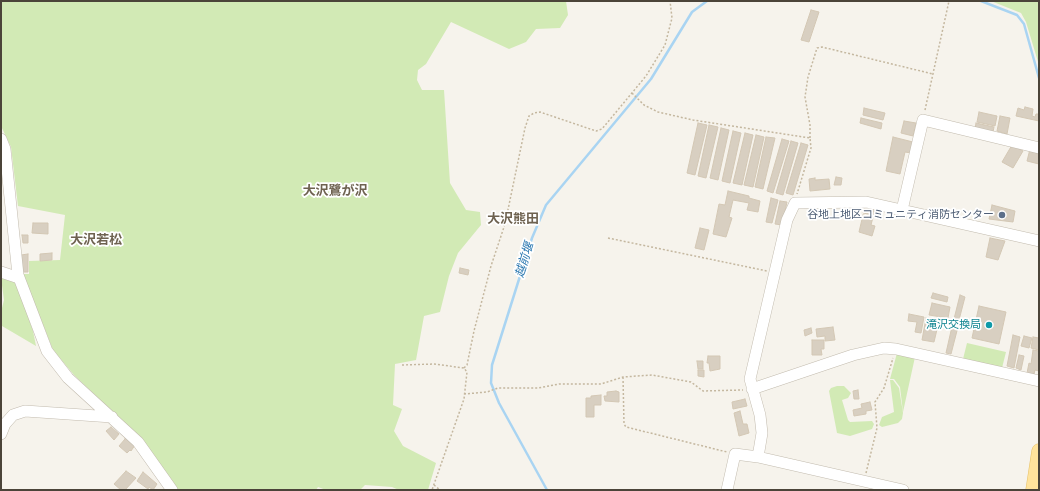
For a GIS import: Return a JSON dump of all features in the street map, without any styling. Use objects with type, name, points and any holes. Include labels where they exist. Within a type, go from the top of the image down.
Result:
[{"type":"main road","points":[[1033,490],[1039,451]]},
{"type":"street","points":[[902,210],[923,120],[1039,148]]},
{"type":"street","points":[[1,139],[5,149],[5,178],[19,278],[47,351],[68,378],[138,442],[172,490]]},
{"type":"street","points":[[758,458],[762,433],[760,415],[750,379],[787,220],[795,203],[866,202],[1039,241]]},
{"type":"street","points":[[1,272],[19,278]]},
{"type":"street","points":[[752,389],[853,354],[884,348],[896,349],[1039,381]]},
{"type":"street","points":[[1,434],[5,424],[14,415],[26,411],[112,417]]},
{"type":"street","points":[[727,490],[735,454],[903,490]]},
{"type":"path","points":[[464,368],[467,365],[474,331],[491,266],[506,224],[529,116],[540,112],[596,132],[602,129],[646,76],[664,45],[672,18],[670,1]]},
{"type":"path","points":[[923,120],[949,1]]},
{"type":"path","points":[[795,203],[811,148],[810,125],[805,97],[808,77],[818,48],[822,47],[933,74]]},
{"type":"path","points":[[633,93],[644,105],[658,112],[693,120],[810,138]]},
{"type":"path","points":[[608,238],[775,272]]},
{"type":"path","points":[[864,481],[876,428],[875,402],[884,388],[896,349]]},
{"type":"path","points":[[402,365],[434,364],[464,368]]},
{"type":"path","points":[[432,490],[464,394],[467,372],[464,368]]},
{"type":"path","points":[[464,394],[496,388],[538,388],[559,384],[601,384],[623,377],[652,375],[691,382],[703,391],[752,389]]},
{"type":"path","points":[[623,377],[624,424],[626,427],[735,454]]},
{"type":"path","points":[[434,486],[440,490]]},
{"type":"green space","points":[[1,1],[566,1],[568,15],[560,28],[536,29],[526,42],[509,49],[451,22],[426,64],[418,70],[417,80],[422,90],[444,90],[450,183],[466,210],[480,212],[481,225],[458,253],[449,276],[440,312],[424,316],[416,360],[395,364],[393,405],[402,409],[394,431],[403,446],[436,463],[428,490],[399,490],[392,487],[365,485],[360,490],[326,490],[318,487],[316,490],[178,490],[143,441],[74,375],[53,350],[23,274],[29,274],[29,261],[60,260],[65,215],[18,206],[11,147],[1,126]]},
{"type":"green space","points":[[991,1],[1039,1],[1039,65],[1026,22],[1021,13]]},
{"type":"green space","points":[[1,278],[16,281],[33,331],[36,346],[2,326],[1,312],[4,300]]},
{"type":"green space","points":[[967,343],[1006,352],[1002,368],[963,359]]},
{"type":"green space","points":[[897,353],[915,357],[903,412],[900,387],[894,379],[890,379]]},
{"type":"green space","points":[[890,380],[893,380],[899,388],[903,413],[902,419],[898,423],[882,427],[879,425],[882,417],[894,412]]},
{"type":"green space","points":[[844,386],[851,393],[848,398],[842,400],[848,420],[850,422],[872,421],[874,424],[872,429],[850,436],[837,433],[829,391],[831,388]]},
{"type":"building","points":[[811,10],[819,12],[809,42],[801,40]]},
{"type":"building","points":[[1025,107],[1033,109],[1032,116],[1035,117],[1036,114],[1039,114],[1039,121],[1016,116],[1018,108],[1024,110]]},
{"type":"building","points":[[864,108],[885,113],[883,120],[863,115]]},
{"type":"building","points":[[979,112],[997,116],[995,126],[977,122]]},
{"type":"building","points":[[1000,116],[1010,118],[1007,134],[997,131]]},
{"type":"building","points":[[861,118],[882,123],[881,129],[860,123]]},
{"type":"building","points":[[904,121],[916,123],[913,136],[901,133]]},
{"type":"building","points":[[698,123],[707,125],[695,175],[687,173]]},
{"type":"building","points":[[976,123],[994,127],[993,132],[975,129]]},
{"type":"building","points":[[709,125],[718,127],[706,178],[698,176]]},
{"type":"building","points":[[721,128],[729,130],[718,180],[710,178]]},
{"type":"building","points":[[733,131],[741,133],[730,183],[722,181]]},
{"type":"building","points":[[745,133],[753,135],[742,185],[733,183]]},
{"type":"building","points":[[756,135],[764,137],[753,187],[744,185]]},
{"type":"building","points":[[766,137],[775,138],[763,189],[755,187]]},
{"type":"building","points":[[893,137],[913,142],[911,153],[905,152],[900,174],[886,171]]},
{"type":"building","points":[[782,139],[789,141],[773,193],[767,191]]},
{"type":"building","points":[[791,141],[798,143],[783,195],[776,193]]},
{"type":"building","points":[[801,143],[808,145],[793,195],[786,193]]},
{"type":"building","points":[[1012,145],[1023,151],[1013,168],[1002,162]]},
{"type":"building","points":[[1030,149],[1039,151],[1039,164],[1027,161]]},
{"type":"building","points":[[836,177],[842,178],[841,185],[834,185]]},
{"type":"building","points":[[815,178],[815,180],[829,179],[830,189],[810,191],[809,179]]},
{"type":"building","points":[[728,191],[749,196],[749,198],[760,201],[758,212],[747,210],[749,203],[733,200],[729,217],[732,218],[726,237],[713,234],[719,204],[725,205]]},
{"type":"building","points":[[771,198],[778,200],[772,223],[766,222]]},
{"type":"building","points":[[780,201],[787,202],[782,225],[775,224]]},
{"type":"building","name":"谷地上地区コミュニティ消防センター","points":[[992,205],[1015,211],[1013,222],[989,219]]},
{"type":"building","points":[[865,207],[875,209],[873,215],[863,213]]},
{"type":"building","points":[[863,215],[873,217],[871,225],[875,226],[872,236],[859,232]]},
{"type":"building","points":[[33,223],[48,223],[48,234],[32,233]]},
{"type":"building","points":[[700,228],[709,230],[704,250],[695,248]]},
{"type":"building","points":[[22,235],[28,235],[28,243],[23,243]]},
{"type":"building","points":[[990,238],[1005,241],[998,260],[986,257]]},
{"type":"building","points":[[52,253],[52,260],[40,261],[40,254]]},
{"type":"building","points":[[28,254],[28,272],[22,272],[21,255]]},
{"type":"building","points":[[460,268],[469,270],[468,275],[459,273]]},
{"type":"building","points":[[933,293],[948,297],[947,302],[931,298]]},
{"type":"building","points":[[960,295],[965,297],[959,320],[954,319]]},
{"type":"building","points":[[932,303],[950,307],[948,318],[929,315]]},
{"type":"building","name":"滝沢交換局","points":[[979,306],[1006,312],[999,344],[972,338]]},
{"type":"building","points":[[909,314],[924,317],[921,333],[915,332],[917,322],[908,321]]},
{"type":"building","points":[[926,318],[939,321],[934,342],[922,340]]},
{"type":"building","points":[[953,322],[959,323],[951,354],[946,353]]},
{"type":"building","points":[[833,327],[835,340],[825,341],[825,336],[817,337],[816,329]]},
{"type":"building","points":[[811,328],[812,333],[805,336],[804,330]]},
{"type":"building","points":[[1013,335],[1020,337],[1014,368],[1007,366]]},
{"type":"building","points":[[1024,336],[1032,338],[1029,348],[1021,346]]},
{"type":"building","points":[[1033,337],[1039,338],[1039,350],[1031,348]]},
{"type":"building","points":[[812,340],[824,340],[824,349],[821,349],[822,355],[812,355]]},
{"type":"building","points":[[1033,350],[1039,351],[1039,371],[1035,370],[1034,374],[1027,373],[1029,363],[1031,364]]},
{"type":"building","points":[[1019,355],[1024,356],[1021,370],[1016,368]]},
{"type":"building","points":[[708,356],[720,356],[720,369],[710,371],[709,363],[707,363]]},
{"type":"building","points":[[697,361],[703,361],[703,369],[698,369]]},
{"type":"building","points":[[698,370],[704,370],[704,377],[698,376]]},
{"type":"building","points":[[858,390],[859,399],[854,399],[853,391]]},
{"type":"building","points":[[607,392],[619,392],[619,402],[605,401],[604,396],[607,396]]},
{"type":"building","points":[[601,395],[601,405],[594,405],[594,417],[586,417],[586,398]]},
{"type":"building","points":[[745,399],[747,406],[733,409],[732,402]]},
{"type":"building","points":[[870,402],[872,410],[866,411],[866,414],[854,416],[853,410],[862,408],[861,404]]},
{"type":"building","points":[[740,411],[743,424],[747,424],[749,433],[739,436],[734,413]]},
{"type":"building","points":[[111,427],[119,434],[114,440],[106,431]]},
{"type":"building","points":[[125,436],[135,445],[131,451],[130,450],[127,453],[119,446],[125,439]]},
{"type":"building","points":[[126,471],[136,478],[125,490],[121,490],[114,484]]},
{"type":"building","points":[[143,472],[157,484],[153,490],[149,487],[148,489],[137,481]]},
{"type":"waterway","name":"越前堰","points":[[547,490],[499,403],[491,383],[492,365],[532,238],[546,205],[651,79],[692,12],[707,1]]},
{"type":"waterway","name":"越前堰","points":[[981,1],[1017,15],[1024,24],[1039,78]]},
{"type":"place","name":"谷地上地区コミュニティ消防センター","points":[[1002,215]]},
{"type":"place","name":"滝沢交換局","points":[[989,325]]},
{"type":"district","name":"大沢鷺が沢","points":[[335,192]]},
{"type":"district","name":"大沢熊田","points":[[513,220]]},
{"type":"district","name":"大沢若松","points":[[96,241]]}]
